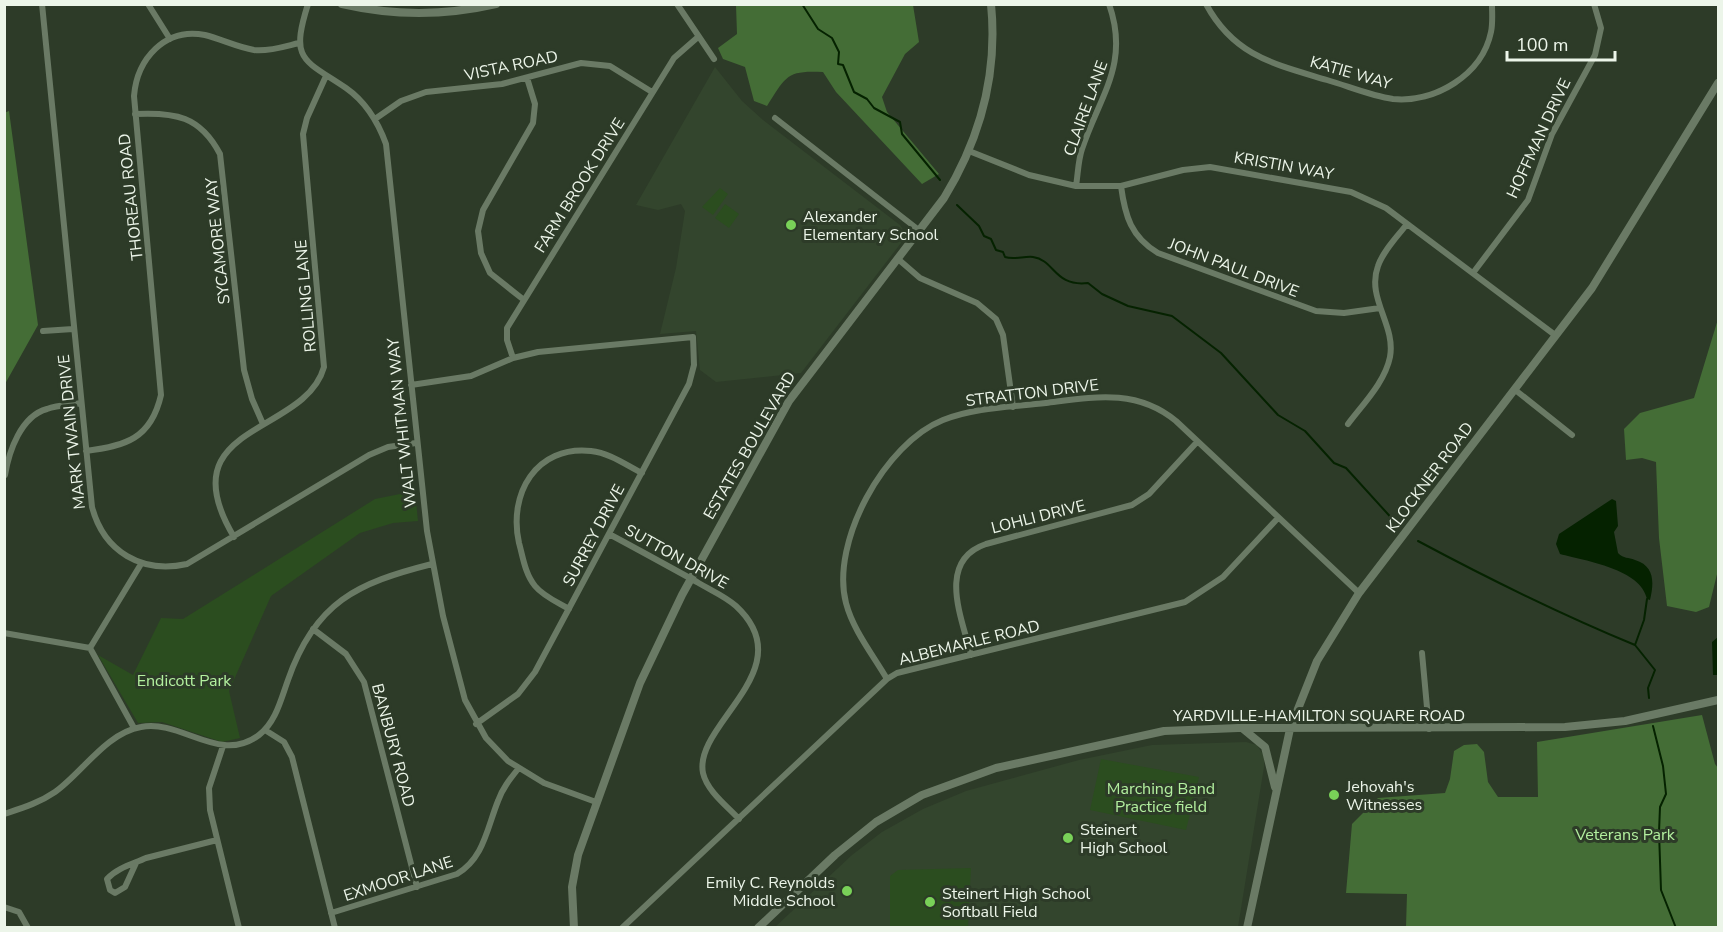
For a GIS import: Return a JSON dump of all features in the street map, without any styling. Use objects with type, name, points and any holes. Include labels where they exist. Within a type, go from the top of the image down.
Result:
[{"type":"street","name":"MARK TWAIN DRIVE","points":[[42,4],[92,507],[98,526],[120,552],[141,564],[164,568],[187,564],[378,450],[416,443]]},
{"type":"street","points":[[148,4],[170,39]]},
{"type":"street","points":[[299,43],[308,4]]},
{"type":"street","points":[[342,4],[382,12],[417,14],[451,12],[496,4]]},
{"type":"street","points":[[677,4],[714,59]]},
{"type":"street","name":"ESTATES BOULEVARD","points":[[574,927],[572,904],[575,870],[596,802],[640,683],[691,579],[789,401],[944,198],[969,151],[989,84],[993,37],[991,4]]},
{"type":"street","name":"CLAIRE LANE","points":[[1076,186],[1083,147],[1117,60],[1118,37],[1109,4]]},
{"type":"street","name":"KATIE WAY","points":[[1206,4],[1229,37],[1260,58],[1381,97],[1407,99],[1433,94],[1466,75],[1487,44],[1491,32],[1492,4]]},
{"type":"street","name":"HOFFMAN DRIVE","points":[[1473,273],[1528,200],[1560,118],[1595,55],[1601,28],[1594,4]]},
{"type":"street","name":"THOREAU ROAD","points":[[86,451],[115,447],[134,439],[150,424],[161,395],[135,114],[135,84],[143,63],[155,48],[170,39],[200,34],[261,50],[299,43]]},
{"type":"street","name":"FARM BROOK DRIVE","points":[[513,358],[506,334],[524,300],[674,58],[698,37]]},
{"type":"street","name":"WALT WHITMAN WAY","points":[[299,43],[308,63],[357,97],[375,119],[389,158],[416,443],[432,564],[465,700],[476,724],[496,750],[518,769],[544,783],[596,802]]},
{"type":"street","name":"VISTA ROAD","points":[[375,119],[401,101],[420,94],[480,88],[592,62],[610,66],[652,92]]},
{"type":"street","name":"ROLLING LANE","points":[[234,537],[219,507],[218,475],[233,446],[312,392],[324,367],[303,134],[307,118],[326,76]]},
{"type":"street","points":[[524,300],[490,273],[481,253],[478,231],[483,210],[533,123],[535,104],[527,78]]},
{"type":"street","name":"KLOCKNER ROAD","points":[[1247,927],[1290,729],[1311,672],[1359,593],[1604,270],[1719,83]]},
{"type":"street","name":"SYCAMORE WAY","points":[[135,114],[168,113],[190,121],[207,134],[220,154],[244,370],[252,399],[263,424]]},
{"type":"street","points":[[775,118],[920,231]]},
{"type":"street","name":"KRISTIN WAY","points":[[969,151],[1029,175],[1076,186],[1121,186],[1196,168],[1225,168],[1351,192],[1386,208],[1555,336]]},
{"type":"street","name":"JOHN PAUL DRIVE","points":[[1121,186],[1125,210],[1132,230],[1143,243],[1158,253],[1310,310],[1344,313],[1380,308]]},
{"type":"street","points":[[1348,424],[1383,376],[1390,357],[1391,337],[1380,308],[1375,285],[1377,267],[1407,224]]},
{"type":"street","points":[[898,259],[920,278],[984,306],[996,319],[1004,335],[1013,407]]},
{"type":"street","points":[[43,331],[73,329]]},
{"type":"street","name":"SURREY DRIVE","points":[[476,724],[508,703],[527,684],[689,384],[694,365],[693,337],[538,352],[513,358]]},
{"type":"street","points":[[411,385],[471,376],[513,358]]},
{"type":"street","points":[[1515,388],[1572,435]]},
{"type":"street","name":"STRATTON DRIVE","points":[[886,679],[852,620],[846,604],[843,561],[853,528],[887,464],[918,433],[959,415],[1106,396],[1127,398],[1160,410],[1359,593]]},
{"type":"street","points":[[5,475],[8,458],[24,427],[33,416],[48,408],[81,403]]},
{"type":"street","name":"LOHLI DRIVE","points":[[970,655],[955,579],[959,564],[970,551],[986,544],[1132,505],[1149,494],[1197,442]]},
{"type":"street","points":[[568,609],[542,593],[526,570],[516,517],[524,486],[548,460],[580,451],[603,453],[642,473]]},
{"type":"street","name":"ALBEMARLE ROAD","points":[[622,927],[886,679],[970,655],[1185,602],[1223,577],[1278,518]]},
{"type":"street","name":"SUTTON DRIVE","points":[[609,534],[736,606],[749,623],[756,644],[753,674],[706,748],[702,763],[709,786],[739,819]]},
{"type":"street","points":[[90,648],[141,564]]},
{"type":"street","points":[[4,814],[54,793],[119,736],[134,728],[164,727],[223,746],[243,744],[265,730],[276,713],[297,655],[313,629],[338,603],[363,586],[391,575],[432,564]]},
{"type":"street","name":"BANBURY ROAD","points":[[313,629],[346,654],[364,682],[417,887]]},
{"type":"street","points":[[4,633],[90,648]]},
{"type":"street","points":[[90,648],[134,728]]},
{"type":"street","points":[[1422,653],[1430,729]]},
{"type":"street","name":"YARDVILLE-HAMILTON SQUARE ROAD","points":[[758,927],[855,838],[899,808],[946,785],[996,768],[1145,734],[1241,728],[1430,729],[1595,725],[1654,716],[1719,700]]},
{"type":"street","points":[[1241,728],[1265,747],[1276,793]]},
{"type":"street","points":[[265,730],[284,742],[292,757],[335,927]]},
{"type":"street","points":[[223,746],[212,776],[209,799],[238,927]]},
{"type":"street","name":"EXMOOR LANE","points":[[331,913],[458,874],[473,863],[482,848],[498,800],[518,769]]},
{"type":"street","points":[[136,862],[125,887],[115,892],[110,890],[107,879],[136,862],[217,840]]},
{"type":"street","points":[[4,907],[19,912],[28,927]]},
{"type":"shaded area","name":"Alexander Elementary School","points":[[715,67],[742,101],[763,120],[900,225],[904,231],[901,243],[801,373],[716,382],[700,370],[696,331],[660,334],[676,268],[685,211],[681,204],[658,210],[636,205]]},
{"type":"shaded area","points":[[1612,499],[1616,501],[1618,526],[1614,532],[1618,553],[1642,563],[1650,571],[1652,587],[1650,600],[1635,580],[1624,573],[1597,563],[1560,554],[1556,544],[1559,534]]},
{"type":"shaded area","points":[[1718,637],[1718,675],[1713,675],[1712,642]]},
{"type":"shaded area","name":"Steinert High School","points":[[1246,742],[1257,745],[1264,756],[1264,767],[1238,927],[774,928],[852,855],[882,832],[923,809],[966,791],[1079,760],[1152,745]]},
{"type":"green space","points":[[736,5],[913,5],[919,42],[905,54],[882,97],[887,112],[939,174],[922,184],[836,92],[823,72],[802,72],[789,77],[767,106],[754,101],[745,67],[723,59],[718,48],[737,34]]},
{"type":"green space","points":[[9,111],[38,325],[5,384],[4,113]]},
{"type":"green space","points":[[720,188],[728,194],[713,215],[702,207]]},
{"type":"green space","points":[[725,204],[739,214],[729,228],[715,218]]},
{"type":"green space","points":[[1718,319],[1718,570],[1709,607],[1696,612],[1667,606],[1659,538],[1656,462],[1642,458],[1626,460],[1624,429],[1640,413],[1694,398]]},
{"type":"green space","name":"Endicott Park","points":[[415,491],[418,521],[393,523],[360,533],[271,596],[229,691],[240,738],[222,742],[162,722],[138,723],[98,655],[133,675],[161,618],[183,619],[375,499]]},
{"type":"green space","name":"Veterans Park","points":[[1702,715],[1718,768],[1718,927],[1406,927],[1407,894],[1346,893],[1352,824],[1378,798],[1445,793],[1450,779],[1454,751],[1464,745],[1477,744],[1484,752],[1488,782],[1498,797],[1538,797],[1537,742]]},
{"type":"green space","name":"Marching Band Practice field","points":[[1101,759],[1199,777],[1186,830],[1090,810]]},
{"type":"green space","name":"Steinert High School Softball Field","points":[[971,868],[968,927],[890,927],[890,876],[898,870]]},
{"type":"waterway","points":[[802,4],[818,29],[832,38],[839,52],[838,64],[843,65],[854,92],[867,99],[874,108],[900,122],[902,134],[940,180]]},
{"type":"waterway","points":[[957,205],[979,226],[984,236],[991,239],[996,250],[1003,252],[1005,257],[1040,259],[1068,281],[1088,283],[1102,294],[1128,306],[1172,316],[1221,353],[1278,415],[1305,431],[1334,463],[1346,468],[1396,523]]},
{"type":"waterway","points":[[1418,541],[1525,596],[1635,645]]},
{"type":"waterway","points":[[1647,599],[1644,620],[1635,645],[1655,670],[1648,688],[1649,698]]},
{"type":"waterway","points":[[1653,726],[1663,766],[1666,794],[1660,807],[1661,890],[1676,928]]},
{"type":"place","name":"Alexander Elementary School","points":[[791,225]]},
{"type":"place","name":"Jehovah's Witnesses","points":[[1334,795]]},
{"type":"place","name":"Steinert High School","points":[[1068,838]]},
{"type":"place","name":"Emily C. Reynolds Middle School","points":[[847,891]]},
{"type":"place","name":"Steinert High School Softball Field","points":[[930,902]]}]
